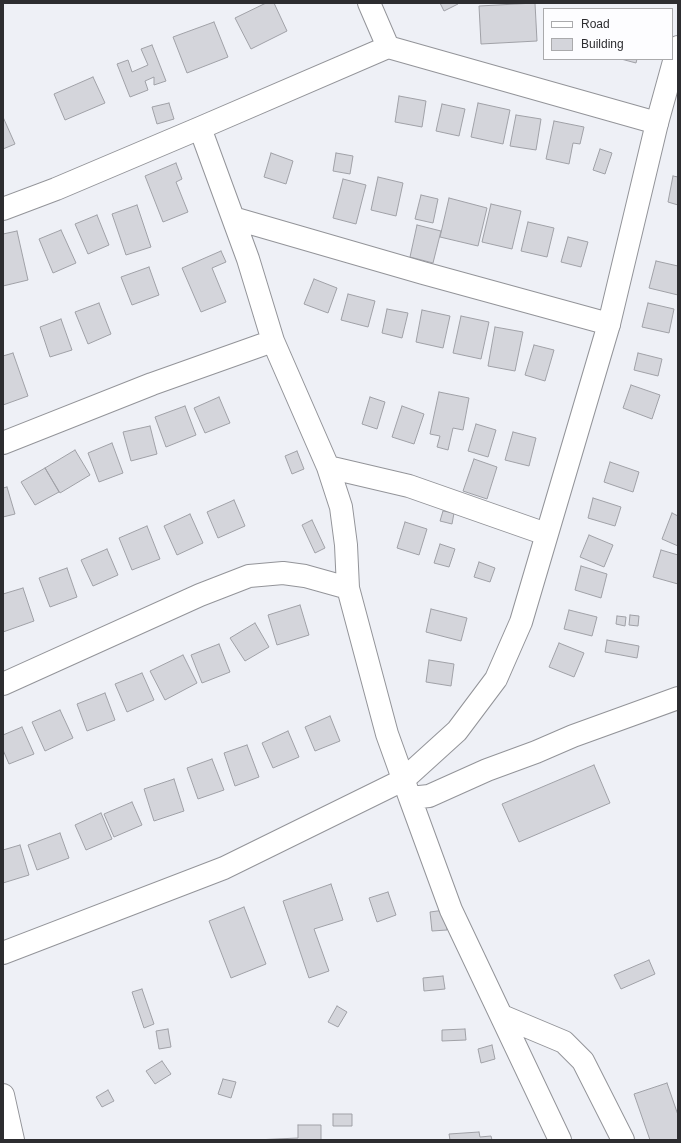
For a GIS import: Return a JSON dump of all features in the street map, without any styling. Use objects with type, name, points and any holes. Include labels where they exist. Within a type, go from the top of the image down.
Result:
[{"type":"street","points":[[369,3],[388,47]]},
{"type":"street","points":[[3,209],[200,128],[388,47],[657,123]]},
{"type":"street","points":[[3,953],[224,868],[407,789],[457,731],[496,679],[521,622],[609,324],[657,123],[678,47]]},
{"type":"street","points":[[200,128],[248,259],[273,341],[328,467],[341,508],[346,545],[348,588],[387,734],[451,910],[560,1140]]},
{"type":"street","points":[[233,218],[430,275],[609,324]]},
{"type":"street","points":[[3,443],[152,384],[273,341]]},
{"type":"street","points":[[328,467],[409,486],[546,534]]},
{"type":"street","points":[[3,684],[200,595],[249,576],[283,573],[298,575],[348,588]]},
{"type":"street","points":[[407,789],[429,796],[487,770],[536,752],[573,736],[678,698]]},
{"type":"street","points":[[502,1016],[564,1042],[583,1061],[623,1140]]},
{"type":"street","points":[[3,1095],[13,1140]]},
{"type":"building","points":[[266,3],[274,3],[287,31],[251,49],[235,18]]},
{"type":"building","points":[[440,3],[457,3],[458,4],[444,11]]},
{"type":"building","points":[[535,3],[537,41],[481,44],[479,6]]},
{"type":"building","points":[[214,22],[228,57],[187,73],[173,37]]},
{"type":"building","points":[[152,45],[166,81],[154,85],[154,77],[145,81],[148,90],[130,97],[117,64],[128,60],[132,72],[148,65],[141,49]]},
{"type":"building","points":[[625,60],[637,60],[636,63]]},
{"type":"building","points":[[93,77],[105,103],[65,120],[54,94]]},
{"type":"building","points":[[399,96],[426,101],[422,127],[395,122]]},
{"type":"building","points":[[169,103],[174,119],[157,124],[152,107]]},
{"type":"building","points":[[478,103],[510,110],[503,144],[471,137]]},
{"type":"building","points":[[442,104],[465,109],[459,136],[436,131]]},
{"type":"building","points":[[516,115],[541,119],[536,150],[510,146]]},
{"type":"building","points":[[3,117],[15,144],[3,149]]},
{"type":"building","points":[[554,121],[584,127],[580,144],[573,143],[569,164],[546,159]]},
{"type":"building","points":[[600,149],[612,153],[605,174],[593,170]]},
{"type":"building","points":[[271,153],[293,161],[286,184],[264,177]]},
{"type":"building","points":[[336,153],[353,156],[350,174],[333,171]]},
{"type":"building","points":[[176,163],[182,179],[176,182],[188,212],[163,222],[145,176]]},
{"type":"building","points":[[673,176],[678,177],[678,205],[668,202]]},
{"type":"building","points":[[378,177],[403,183],[396,216],[371,210]]},
{"type":"building","points":[[343,179],[366,185],[356,224],[333,218]]},
{"type":"building","points":[[421,195],[438,199],[433,223],[415,219]]},
{"type":"building","points":[[449,198],[487,208],[478,246],[440,237]]},
{"type":"building","points":[[491,204],[521,211],[512,249],[482,242]]},
{"type":"building","points":[[137,205],[151,247],[126,255],[112,214]]},
{"type":"building","points":[[97,215],[109,245],[88,254],[75,224]]},
{"type":"building","points":[[528,222],[554,228],[547,257],[521,251]]},
{"type":"building","points":[[417,225],[441,231],[433,263],[410,257]]},
{"type":"building","points":[[61,230],[76,263],[53,273],[39,239]]},
{"type":"building","points":[[17,231],[28,280],[3,286],[3,234]]},
{"type":"building","points":[[568,237],[588,242],[581,267],[561,262]]},
{"type":"building","points":[[221,251],[226,262],[212,268],[226,302],[201,312],[182,268]]},
{"type":"building","points":[[656,261],[678,266],[678,295],[649,288]]},
{"type":"building","points":[[149,267],[159,295],[132,305],[121,277]]},
{"type":"building","points":[[314,279],[337,288],[328,313],[304,304]]},
{"type":"building","points":[[348,294],[375,301],[368,327],[341,320]]},
{"type":"building","points":[[99,303],[111,334],[88,344],[75,312]]},
{"type":"building","points":[[648,303],[674,309],[669,333],[642,327]]},
{"type":"building","points":[[387,309],[408,313],[402,338],[382,333]]},
{"type":"building","points":[[422,310],[450,316],[443,348],[416,342]]},
{"type":"building","points":[[461,316],[489,322],[481,359],[453,353]]},
{"type":"building","points":[[61,319],[72,350],[50,357],[40,327]]},
{"type":"building","points":[[495,327],[523,332],[515,371],[488,366]]},
{"type":"building","points":[[534,345],[554,350],[545,381],[525,375]]},
{"type":"building","points":[[13,353],[28,396],[3,405],[3,356]]},
{"type":"building","points":[[638,353],[662,359],[658,376],[634,370]]},
{"type":"building","points":[[631,385],[660,395],[652,419],[623,408]]},
{"type":"building","points":[[439,392],[469,398],[463,430],[453,428],[448,450],[437,447],[440,436],[430,434]]},
{"type":"building","points":[[219,397],[230,423],[205,433],[194,408]]},
{"type":"building","points":[[370,397],[385,402],[377,429],[362,424]]},
{"type":"building","points":[[185,406],[196,435],[166,447],[155,417]]},
{"type":"building","points":[[402,406],[424,414],[414,444],[392,437]]},
{"type":"building","points":[[476,424],[496,430],[488,457],[468,451]]},
{"type":"building","points":[[150,426],[157,454],[131,461],[123,432]]},
{"type":"building","points":[[513,432],[536,438],[529,466],[505,460]]},
{"type":"building","points":[[112,443],[123,473],[99,482],[88,453]]},
{"type":"building","points":[[75,450],[90,475],[60,493],[45,468]]},
{"type":"building","points":[[297,451],[304,469],[292,474],[285,456]]},
{"type":"building","points":[[474,459],[497,467],[487,499],[463,491]]},
{"type":"building","points":[[610,462],[639,472],[633,492],[604,482]]},
{"type":"building","points":[[45,468],[59,492],[35,505],[21,482]]},
{"type":"building","points":[[7,487],[15,514],[3,517],[3,488]]},
{"type":"building","points":[[593,498],[621,507],[615,526],[588,518]]},
{"type":"building","points":[[234,500],[245,526],[218,538],[207,512]]},
{"type":"building","points":[[443,511],[454,513],[452,524],[440,521]]},
{"type":"building","points":[[672,513],[678,516],[678,546],[662,539]]},
{"type":"building","points":[[190,514],[203,543],[177,555],[164,526]]},
{"type":"building","points":[[312,520],[325,548],[315,553],[302,525]]},
{"type":"building","points":[[405,522],[427,529],[419,555],[397,548]]},
{"type":"building","points":[[147,526],[160,559],[132,570],[119,538]]},
{"type":"building","points":[[589,535],[613,545],[604,567],[580,557]]},
{"type":"building","points":[[440,544],[455,549],[449,567],[434,563]]},
{"type":"building","points":[[107,549],[118,575],[93,586],[81,560]]},
{"type":"building","points":[[661,550],[678,555],[678,584],[653,577]]},
{"type":"building","points":[[479,562],[495,568],[490,582],[474,577]]},
{"type":"building","points":[[581,566],[607,574],[601,598],[575,590]]},
{"type":"building","points":[[67,568],[77,597],[50,607],[39,578]]},
{"type":"building","points":[[23,588],[34,621],[3,632],[3,594]]},
{"type":"building","points":[[300,605],[309,635],[277,645],[268,615]]},
{"type":"building","points":[[431,609],[467,618],[461,641],[426,632]]},
{"type":"building","points":[[569,610],[597,617],[592,636],[564,629]]},
{"type":"building","points":[[630,615],[639,616],[638,626],[629,625]]},
{"type":"building","points":[[617,616],[626,617],[625,626],[616,624]]},
{"type":"building","points":[[255,623],[269,647],[245,661],[230,638]]},
{"type":"building","points":[[607,640],[639,646],[637,658],[605,652]]},
{"type":"building","points":[[559,643],[584,653],[574,677],[549,667]]},
{"type":"building","points":[[219,644],[230,672],[202,683],[191,655]]},
{"type":"building","points":[[183,655],[197,683],[165,700],[150,671]]},
{"type":"building","points":[[429,660],[454,664],[451,686],[426,682]]},
{"type":"building","points":[[142,673],[154,700],[127,712],[115,684]]},
{"type":"building","points":[[105,693],[115,720],[87,731],[77,704]]},
{"type":"building","points":[[60,710],[73,738],[45,751],[32,722]]},
{"type":"building","points":[[330,716],[340,741],[315,751],[305,727]]},
{"type":"building","points":[[22,727],[34,754],[9,764],[3,750],[3,735]]},
{"type":"building","points":[[288,731],[299,757],[273,768],[262,743]]},
{"type":"building","points":[[247,745],[259,777],[235,786],[224,753]]},
{"type":"building","points":[[212,759],[224,790],[198,799],[187,768]]},
{"type":"building","points":[[594,765],[610,803],[519,842],[502,804]]},
{"type":"building","points":[[174,779],[184,811],[154,821],[144,789]]},
{"type":"building","points":[[132,802],[142,825],[114,837],[104,814]]},
{"type":"building","points":[[101,813],[112,839],[86,850],[75,825]]},
{"type":"building","points":[[60,833],[69,858],[37,870],[28,845]]},
{"type":"building","points":[[20,845],[29,875],[3,883],[3,850]]},
{"type":"building","points":[[331,884],[343,920],[314,929],[329,971],[309,978],[283,901]]},
{"type":"building","points":[[388,892],[396,915],[377,922],[369,898]]},
{"type":"building","points":[[244,907],[266,964],[231,978],[209,921]]},
{"type":"building","points":[[445,910],[447,930],[432,931],[430,912]]},
{"type":"building","points":[[649,960],[655,974],[621,989],[614,975]]},
{"type":"building","points":[[443,976],[445,989],[424,991],[423,978]]},
{"type":"building","points":[[142,989],[154,1024],[144,1028],[132,992]]},
{"type":"building","points":[[337,1006],[347,1012],[338,1027],[328,1022]]},
{"type":"building","points":[[168,1029],[171,1047],[159,1049],[156,1031]]},
{"type":"building","points":[[465,1029],[466,1040],[442,1041],[442,1030]]},
{"type":"building","points":[[492,1045],[495,1059],[481,1063],[478,1049]]},
{"type":"building","points":[[162,1061],[171,1074],[155,1084],[146,1071]]},
{"type":"building","points":[[223,1079],[236,1082],[231,1098],[218,1094]]},
{"type":"building","points":[[667,1083],[678,1115],[678,1140],[650,1140],[634,1094]]},
{"type":"building","points":[[108,1090],[114,1101],[102,1107],[96,1097]]},
{"type":"building","points":[[333,1114],[352,1114],[352,1126],[333,1126]]},
{"type":"building","points":[[298,1125],[321,1125],[321,1140],[255,1140],[298,1138]]},
{"type":"building","points":[[479,1132],[480,1137],[491,1136],[492,1140],[450,1140],[449,1134]]}]
